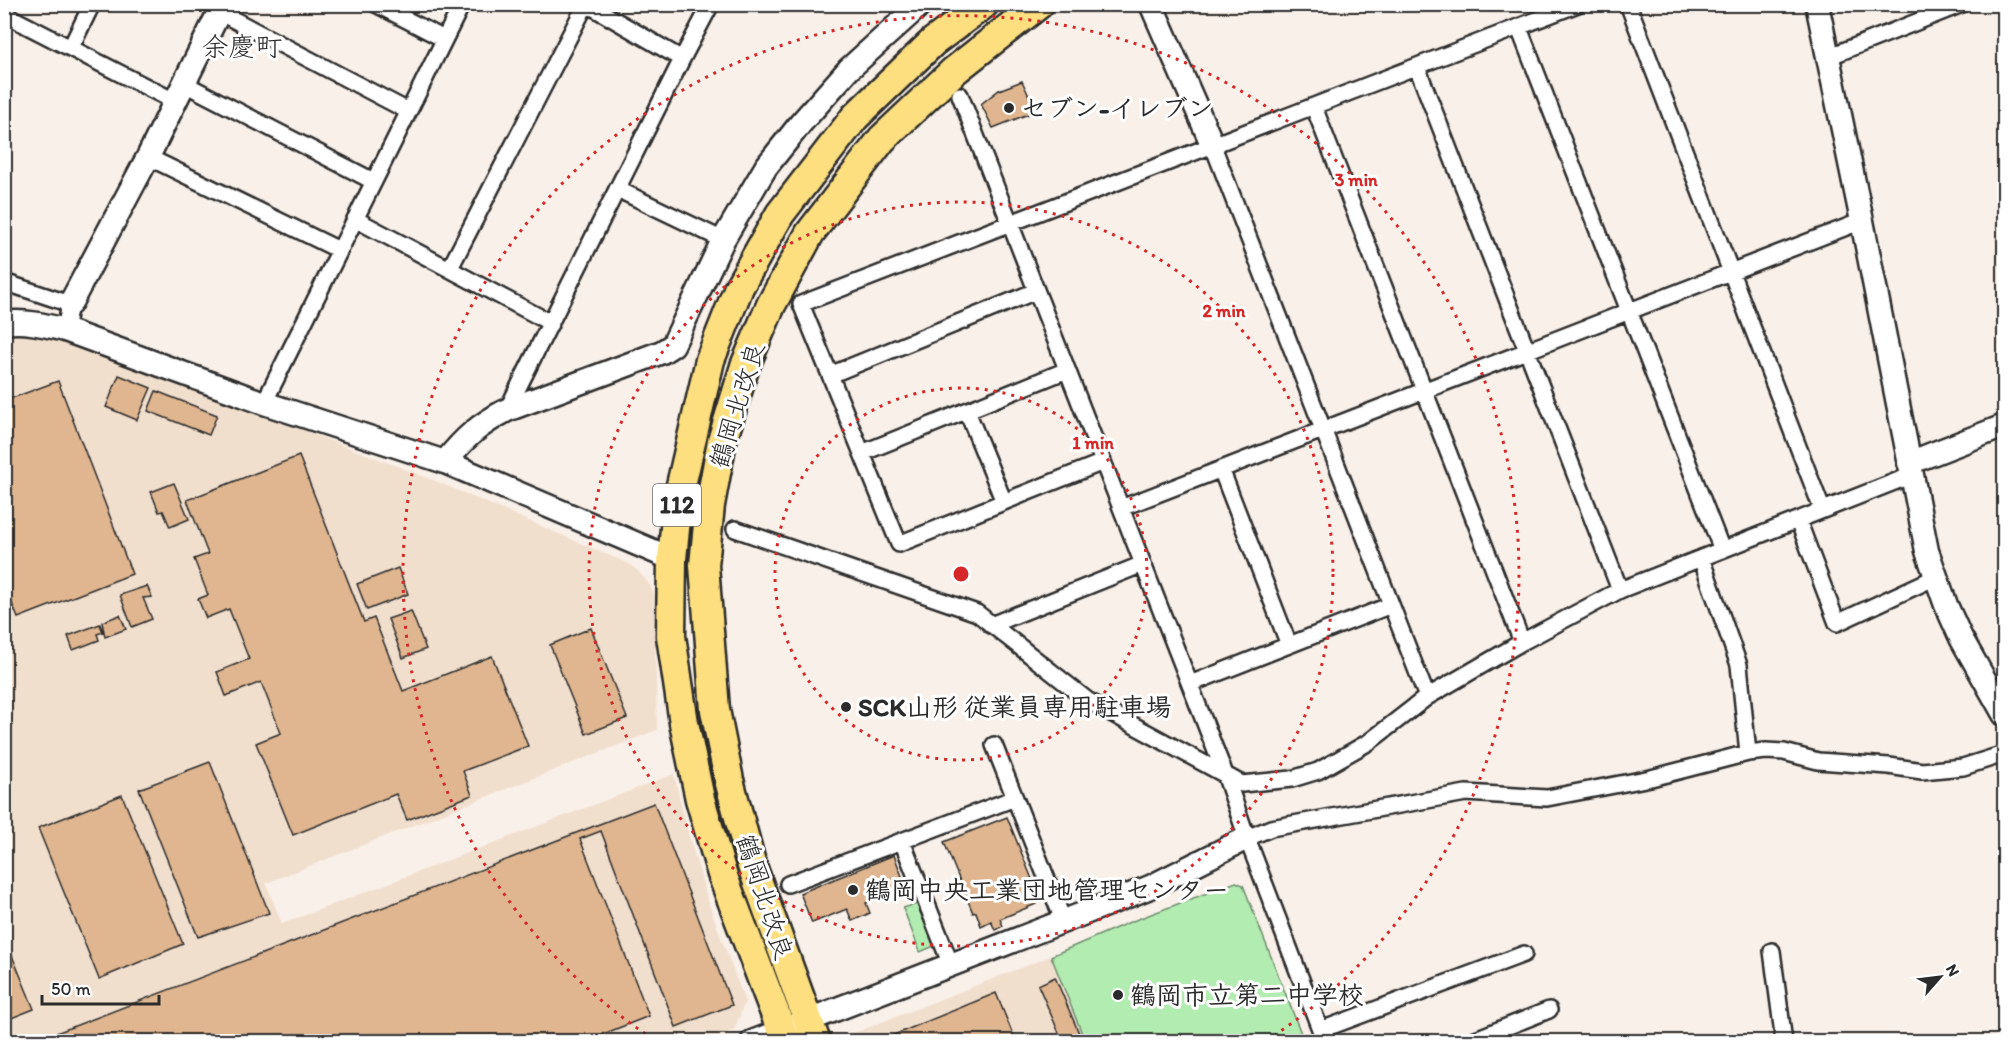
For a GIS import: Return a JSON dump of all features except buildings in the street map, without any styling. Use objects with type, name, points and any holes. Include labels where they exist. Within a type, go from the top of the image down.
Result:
[{"type":"highway","name":"鶴岡北改良","points":[[798,1033],[722,874],[700,799],[684,723],[671,636],[672,559],[678,498],[710,360],[739,287],[780,214],[855,117],[933,42],[984,4]]},
{"type":"highway","name":"鶴岡北改良","points":[[798,1033],[729,780],[715,710],[704,565],[710,505],[722,441],[745,366],[771,304],[810,233],[882,139],[954,70],[1039,4]]},
{"type":"street","points":[[71,47],[92,4]]},
{"type":"street","points":[[376,4],[444,39]]},
{"type":"street","points":[[264,404],[462,4]]},
{"type":"street","points":[[450,268],[587,4],[682,59]]},
{"type":"street","points":[[507,410],[711,4]]},
{"type":"street","points":[[445,462],[464,438],[488,420],[507,410],[662,352],[674,345],[723,240],[766,167],[849,69],[921,4]]},
{"type":"street","points":[[1152,4],[1213,146],[1427,697]]},
{"type":"street","points":[[1103,462],[899,544],[801,304],[1578,4]]},
{"type":"street","points":[[1628,4],[1822,509]]},
{"type":"street","points":[[1817,4],[1927,551],[1946,605],[1961,638],[2004,714]]},
{"type":"street","points":[[1828,57],[1962,4]]},
{"type":"street","points":[[65,330],[70,304],[221,8],[408,111]]},
{"type":"street","points":[[4,14],[71,47],[179,92],[373,182]]},
{"type":"street","points":[[1519,28],[1722,550]]},
{"type":"street","points":[[1417,67],[1620,590]]},
{"type":"street","points":[[960,95],[1226,777],[1246,838],[1323,1036],[1524,954]]},
{"type":"street","points":[[1314,107],[1522,642]]},
{"type":"street","points":[[147,157],[339,250]]},
{"type":"street","points":[[617,189],[723,240]]},
{"type":"street","points":[[355,219],[551,323]]},
{"type":"street","points":[[1121,508],[1862,221]]},
{"type":"street","points":[[4,282],[70,304]]},
{"type":"street","points":[[830,375],[1036,291]]},
{"type":"street","points":[[4,323],[40,324],[65,330],[264,404],[445,462],[672,559]]},
{"type":"street","points":[[862,453],[1067,370]]},
{"type":"street","points":[[967,411],[1004,502]]},
{"type":"street","points":[[735,529],[977,613],[1087,700],[1242,784],[1292,779],[1318,771],[1369,742],[1427,697],[1522,642],[1620,590],[1798,520],[2004,426]]},
{"type":"street","points":[[1221,469],[1289,645]]},
{"type":"street","points":[[1798,520],[1837,623],[1936,577]]},
{"type":"street","points":[[1701,558],[1739,665],[1748,753]]},
{"type":"street","points":[[991,625],[1143,564]]},
{"type":"street","points":[[1190,684],[1391,605]]},
{"type":"street","points":[[994,745],[1063,920]]},
{"type":"street","points":[[752,1041],[798,1033],[951,964],[1150,886],[1271,828],[1466,793],[1547,798],[1651,778],[1748,753],[1766,751],[1784,752],[1818,761],[1889,766],[1922,771],[1963,767],[2004,754]]},
{"type":"street","points":[[788,884],[1015,798]]},
{"type":"street","points":[[902,841],[951,964]]},
{"type":"street","points":[[1772,951],[1784,1041]]},
{"type":"street","points":[[1468,1041],[1549,1010]]},
{"type":"shaded area","points":[[9,331],[60,336],[438,482],[629,564],[638,571],[650,585],[654,594],[657,730],[266,883],[282,924],[674,774],[686,826],[710,907],[745,1002],[734,1030],[705,1042],[5,1041],[4,333]]},
{"type":"shaded area","name":"鶴岡市立第二中学校","points":[[1236,882],[1243,885],[1304,1041],[852,1042],[849,1035],[1051,956],[1130,922]]},
{"type":"green space","name":"鶴岡市立第二中学校","points":[[1236,882],[1243,885],[1304,1041],[1085,1041],[1051,956],[1130,922]]},
{"type":"green space","points":[[917,904],[934,946],[920,952],[903,908]]},
{"type":"place","name":"セブン-イレブン","points":[[1009,108]]},
{"type":"place","name":"SCK山形 従業員専用駐車場","points":[[846,707]]},
{"type":"place","name":"鶴岡中央工業団地管理センター","points":[[853,890]]},
{"type":"place","name":"鶴岡市立第二中学校","points":[[1118,995]]},
{"type":"district","name":"余慶町","points":[[242,47]]}]
